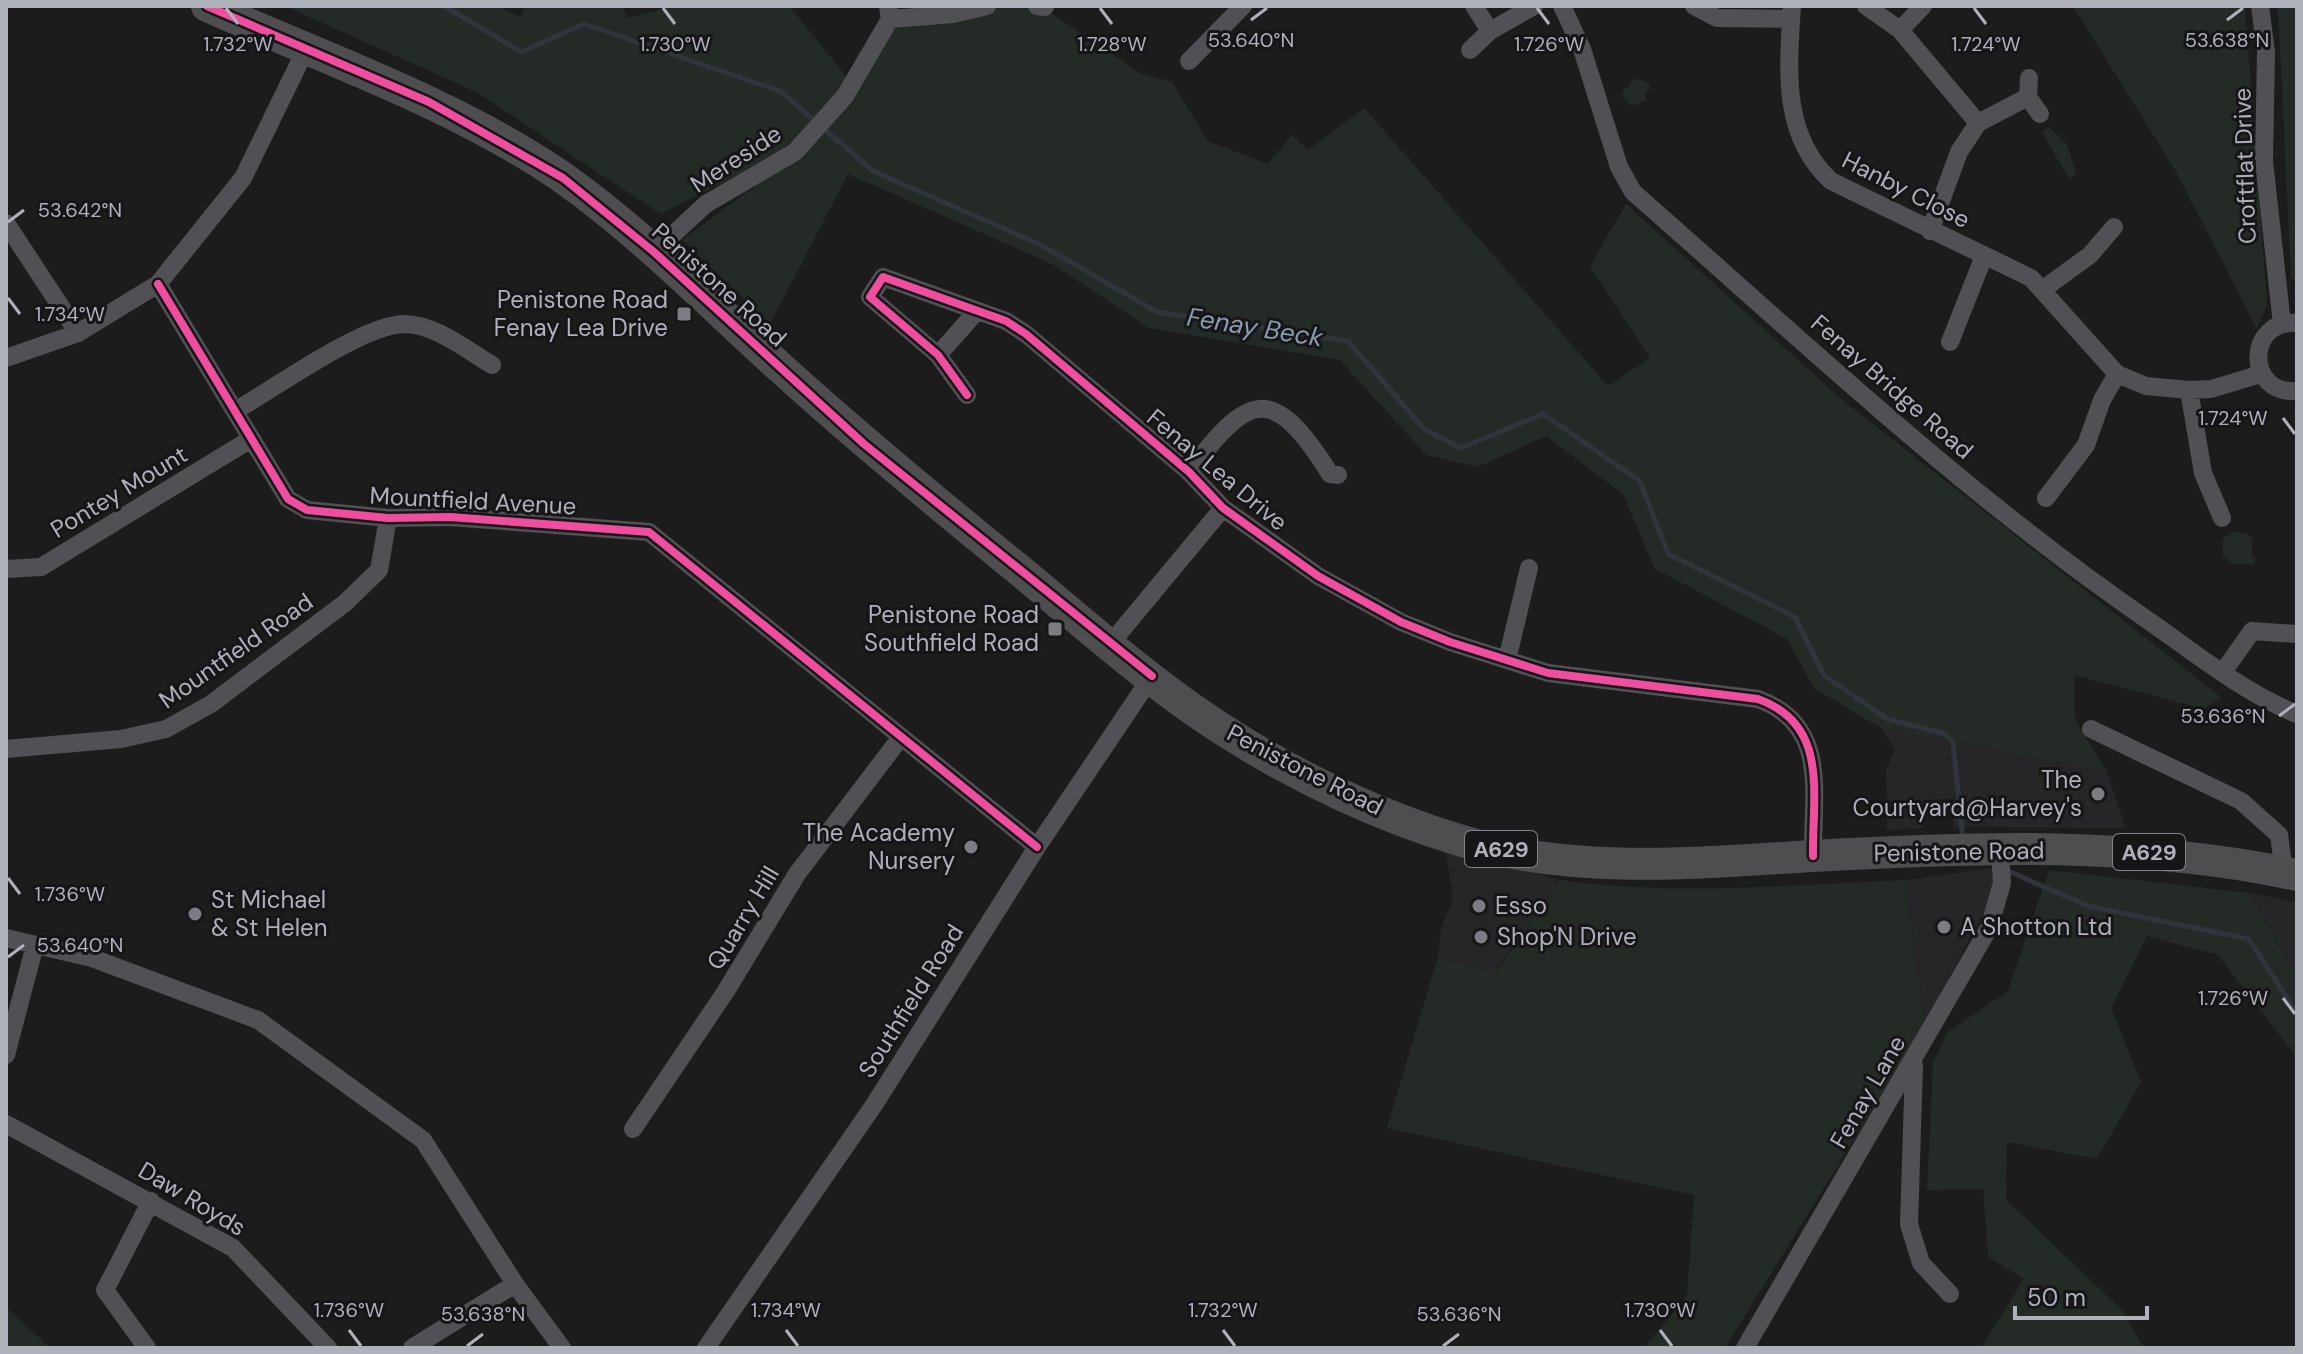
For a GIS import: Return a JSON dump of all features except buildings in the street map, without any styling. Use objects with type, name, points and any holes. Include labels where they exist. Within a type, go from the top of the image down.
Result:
[{"type":"highway","name":"Penistone Road","points":[[207,6],[305,51],[429,102],[515,147],[563,178],[654,252],[864,444],[1152,676],[1232,736],[1310,778],[1460,841],[1532,856],[1584,861],[1741,861],[1961,850],[2139,850],[2290,874]]},
{"type":"street","name":"Mereside","points":[[654,252],[706,204],[795,152],[845,96],[889,13],[953,14],[987,6]]},
{"type":"street","points":[[1037,6],[1045,7]]},
{"type":"street","points":[[1189,61],[1243,6]]},
{"type":"street","points":[[1474,6],[1490,31]]},
{"type":"street","points":[[1470,50],[1490,31],[1534,6]]},
{"type":"street","name":"Fenay Bridge Road","points":[[1562,6],[1582,49],[1619,167],[1633,192],[1992,505],[2102,588],[2223,672],[2297,714]]},
{"type":"street","name":"Hanby Close","points":[[1694,6],[1717,18],[1792,13],[1793,125],[1815,167],[1831,181],[2031,278],[2117,374],[2146,386],[2189,390],[2211,389],[2261,374]]},
{"type":"street","points":[[1866,6],[1900,30],[1978,123]]},
{"type":"street","points":[[1900,30],[1923,6]]},
{"type":"street","name":"Croftflat Drive","points":[[2260,6],[2266,52],[2264,161],[2274,274],[2290,323],[2265,335],[2259,344],[2257,365],[2261,374]]},
{"type":"street","points":[[6,358],[78,333],[158,284],[243,178],[305,51]]},
{"type":"street","points":[[2029,78],[2028,97],[2040,114]]},
{"type":"street","points":[[1930,231],[1959,152],[1978,123],[2028,97]]},
{"type":"street","points":[[6,223],[78,333]]},
{"type":"street","points":[[2042,290],[2090,255],[2114,227]]},
{"type":"street","name":"Hanby Close","points":[[1950,342],[1984,256]]},
{"type":"street","name":"Fenay Lea Drive","points":[[967,395],[938,355],[870,297],[883,277],[977,311],[1026,334],[1189,472],[1223,508],[1361,601],[1450,642],[1507,660],[1581,679],[1758,699],[1784,711],[1803,731],[1812,755],[1813,856]]},
{"type":"street","name":"Mountfield Avenue","points":[[158,284],[288,499],[307,510],[388,518],[450,517],[649,532],[1037,847]]},
{"type":"street","points":[[938,355],[977,311]]},
{"type":"street","points":[[235,411],[369,332],[405,324],[439,334],[492,365]]},
{"type":"street","points":[[2046,498],[2086,445],[2102,400],[2117,374]]},
{"type":"street","points":[[2261,374],[2278,389],[2297,391]]},
{"type":"street","points":[[2189,390],[2203,473],[2222,518]]},
{"type":"street","points":[[1189,472],[1220,431],[1248,411],[1282,415],[1317,439],[1330,474],[1338,475]]},
{"type":"street","name":"Pontey Mount","points":[[6,569],[41,567],[251,439]]},
{"type":"street","name":"Fenay Lea Drive","points":[[1111,643],[1223,508]]},
{"type":"street","name":"Mountfield Road","points":[[6,749],[121,739],[166,729],[211,704],[345,603],[379,570],[388,518]]},
{"type":"street","points":[[1507,660],[1529,568]]},
{"type":"street","points":[[2223,672],[2252,631],[2297,634]]},
{"type":"street","name":"Southfield Road","points":[[706,1348],[874,1105],[1037,847],[1152,676]]},
{"type":"street","points":[[2091,729],[2241,801],[2279,835],[2290,874]]},
{"type":"street","name":"Quarry Hill","points":[[633,1129],[726,991],[797,874],[901,737]]},
{"type":"street","name":"Fenay Lane","points":[[1745,1348],[1914,1062],[1989,928],[2002,883],[2000,850]]},
{"type":"street","points":[[6,938],[92,958],[258,1020],[423,1140],[515,1284],[562,1348]]},
{"type":"street","points":[[6,1055],[35,945]]},
{"type":"street","points":[[1914,1062],[1909,1224],[1921,1263],[1950,1294]]},
{"type":"street","name":"Daw Royds","points":[[6,1124],[233,1248],[328,1348]]},
{"type":"street","points":[[147,1348],[105,1290],[151,1201]]},
{"type":"street","points":[[412,1348],[515,1284]]},
{"type":"shaded area","points":[[285,6],[498,6],[520,17],[526,6],[622,6],[628,18],[676,6],[789,6],[851,82],[791,148],[661,214],[476,92]]},
{"type":"shaded area","points":[[999,6],[1046,10],[1140,73],[1172,82],[1208,141],[1268,164],[1292,135],[1308,150],[1364,108],[1608,386],[1650,358],[1590,266],[1626,204],[1841,399],[2221,697],[2204,709],[2074,675],[2075,719],[2107,772],[1881,728],[1814,688],[1787,639],[1654,568],[1623,494],[1546,436],[1478,467],[1426,455],[1340,360],[1149,328],[1052,264],[848,174],[770,324],[682,240],[802,152],[893,22],[960,16]]},
{"type":"shaded area","points":[[2073,6],[2245,6],[2267,305],[2257,329],[2178,175]]},
{"type":"shaded area","points":[[2278,6],[2297,6],[2297,284],[2291,277]]},
{"type":"shaded area","points":[[1637,78],[1649,83],[1650,89],[1645,93],[1646,100],[1631,106],[1623,97],[1623,91]]},
{"type":"shaded area","points":[[2049,127],[2067,144],[2076,173],[2069,179],[2042,132]]},
{"type":"shaded area","points":[[2233,531],[2247,534],[2252,539],[2252,556],[2256,559],[2253,564],[2232,564],[2223,556],[2223,539]]},
{"type":"shaded area","points":[[1881,728],[2107,772],[2126,828],[1954,827],[1953,799],[1922,800],[1923,828],[1887,830],[1886,769],[1895,751]]},
{"type":"shaded area","points":[[1446,851],[1561,880],[1495,972],[1438,956],[1441,928],[1453,900]]},
{"type":"shaded area","points":[[2008,866],[1925,1024],[1905,880]]},
{"type":"shaded area","points":[[2049,870],[2249,893],[2297,977],[2297,1058],[2218,955],[2147,936],[2111,1008],[2141,1082],[2097,1159],[2007,1142],[2006,1200],[2123,1311],[2144,1348],[1981,1348],[2024,1279],[1988,1257],[1983,1189],[1927,1190],[1933,1063],[1948,1032],[2008,991]]},
{"type":"shaded area","points":[[1561,880],[1689,888],[1905,880],[1925,1024],[1725,1348],[1644,1348],[1687,1296],[1694,1195],[1387,1128],[1438,956],[1496,972]]},
{"type":"shaded area","points":[[2249,893],[2297,902],[2297,977]]},
{"type":"shaded area","points":[[6,1307],[50,1348],[6,1348]]},
{"type":"waterway","name":"Fenay Beck","points":[[444,6],[521,52],[584,24],[780,91],[873,171],[1041,245],[1157,312],[1348,341],[1424,429],[1461,448],[1543,414],[1640,481],[1668,554],[1795,617],[1824,675],[1887,719],[1943,733],[1953,742],[1963,839]]},
{"type":"waterway","name":"Fenay Beck","points":[[2006,870],[2088,906],[2249,939],[2297,1014]]},
{"type":"cycle path","points":[[207,6],[429,102],[563,178],[654,252],[864,444],[1152,676]]},
{"type":"cycle path","points":[[967,395],[938,355],[870,297],[883,277],[1006,321],[1026,334],[1189,472],[1223,508],[1318,576],[1401,622],[1450,642],[1548,673],[1758,699],[1781,711],[1797,726],[1807,744],[1812,764],[1813,856]]},
{"type":"cycle path","points":[[158,284],[288,499],[307,510],[388,518],[450,517],[649,532],[1037,847]]},
{"type":"place","name":"Penistone Road Fenay Lea Drive","points":[[684,314]]},
{"type":"place","name":"Penistone Road Southfield Road","points":[[1055,629]]},
{"type":"place","name":"The Courtyard@Harvey's","points":[[2098,794]]},
{"type":"place","name":"The Academy Nursery","points":[[971,847]]},
{"type":"place","name":"Esso","points":[[1479,906]]},
{"type":"place","name":"St Michael & St Helen","points":[[195,914]]},
{"type":"place","name":"A Shotton Ltd","points":[[1944,927]]},
{"type":"place","name":"Shop'N Drive","points":[[1481,937]]}]
